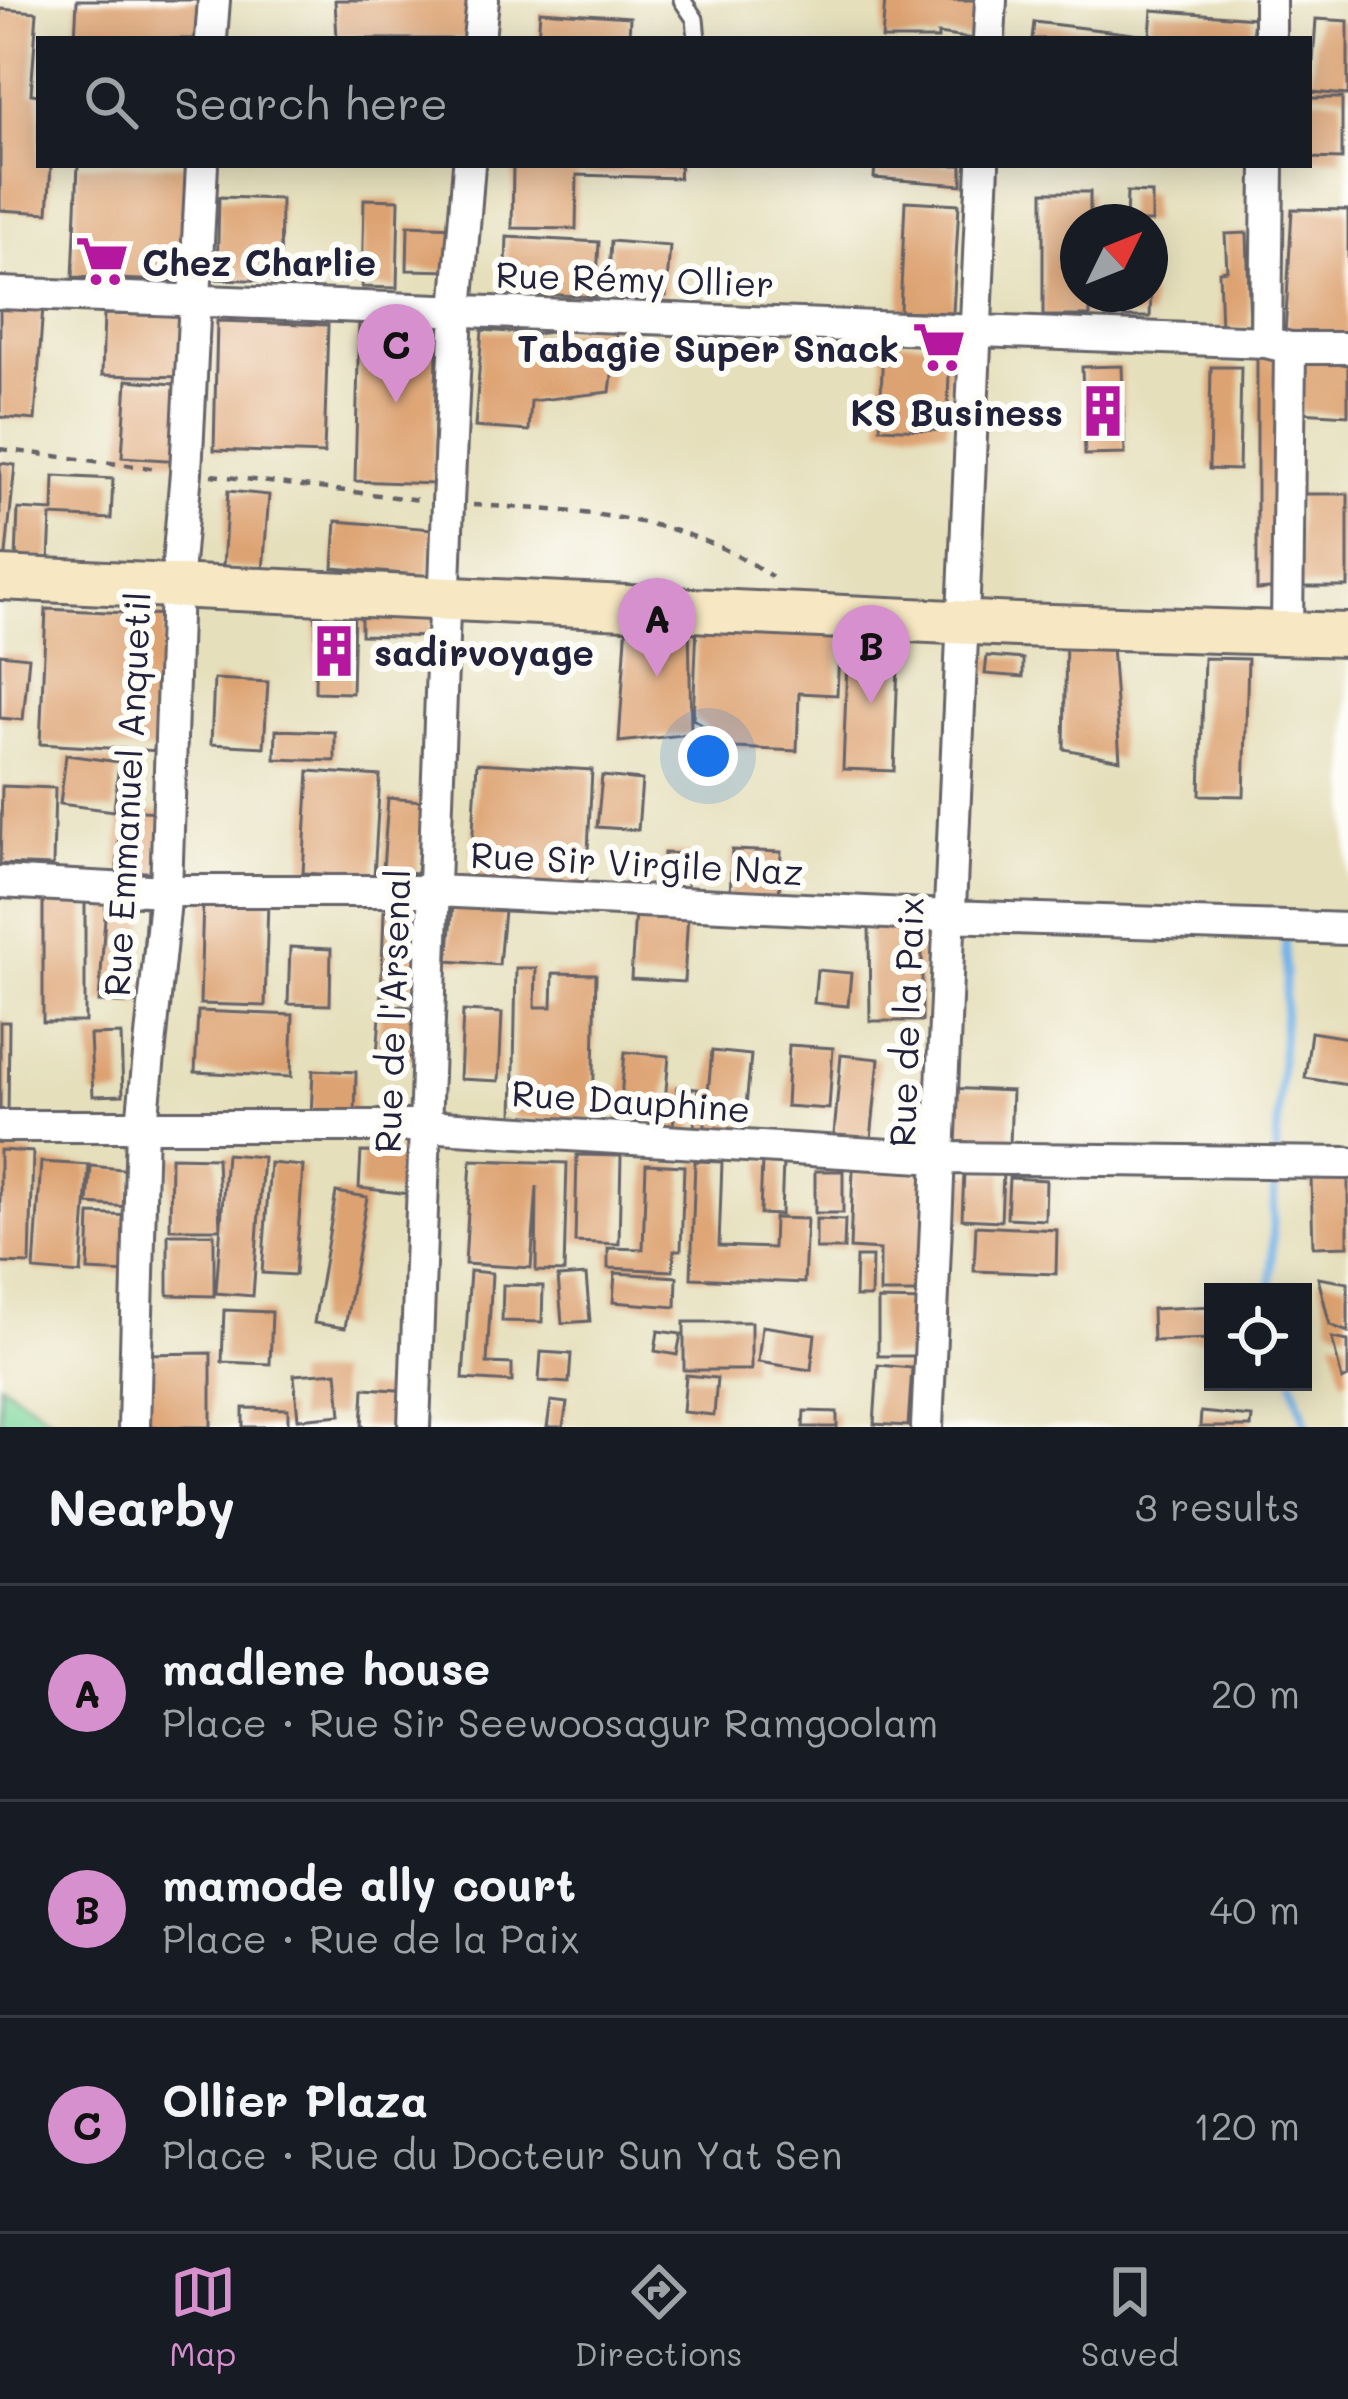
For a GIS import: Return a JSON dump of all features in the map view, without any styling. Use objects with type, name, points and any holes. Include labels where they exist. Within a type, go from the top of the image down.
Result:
[{"type":"main road","points":[[0,578],[1348,635]]},
{"type":"street","points":[[211,36],[214,0]]},
{"type":"street","points":[[479,36],[483,0]]},
{"type":"street","points":[[989,36],[991,0]]},
{"type":"street","points":[[1270,0],[1270,36]]},
{"type":"street","name":"Rue Emmanuel Anquetil","points":[[134,1427],[142,1124],[166,891],[176,586],[202,168]]},
{"type":"street","name":"Rue de l'Arsenal","points":[[414,1427],[444,598],[469,168]]},
{"type":"street","name":"Rue de la Paix","points":[[927,1427],[983,168]]},
{"type":"street","points":[[1268,168],[1287,631]]},
{"type":"street","name":"Rue Rémy Ollier","points":[[0,293],[1348,348]]},
{"type":"street","name":"Rue Sir Virgile Naz","points":[[0,882],[166,891],[436,891],[948,916],[1348,929]]},
{"type":"street","name":"Rue Dauphine","points":[[0,1126],[425,1126],[939,1158],[1348,1163]]},
{"type":"lane","points":[[682,0],[695,20],[697,36]]},
{"type":"green space","points":[[0,1383],[63,1427],[0,1427]]},
{"type":"building","points":[[77,0],[203,0],[201,36],[75,36]]},
{"type":"building","points":[[335,0],[475,0],[471,36],[337,36]]},
{"type":"building","points":[[885,0],[975,0],[974,36],[882,36]]},
{"type":"building","points":[[0,9],[37,12],[31,94],[36,95],[36,168],[51,168],[48,213],[0,210]]},
{"type":"building","points":[[1152,10],[1254,18],[1252,36],[1150,36]]},
{"type":"building","points":[[540,11],[630,17],[629,36],[538,36]]},
{"type":"building","points":[[1316,19],[1348,21],[1348,95],[1312,92]]},
{"type":"building","points":[[1034,22],[1150,36],[1032,36]]},
{"type":"building","points":[[1312,98],[1342,98],[1342,159],[1312,158]]},
{"type":"building","points":[[78,168],[192,168],[187,282],[73,277]]},
{"type":"building","points":[[513,168],[680,168],[679,178],[577,175],[576,229],[512,228]]},
{"type":"building","points":[[875,168],[962,168],[962,185],[874,178]]},
{"type":"building","points":[[1043,192],[1090,192],[1090,204],[1060,204],[1060,312],[1090,312],[1090,316],[1043,316]]},
{"type":"building","points":[[1127,192],[1152,193],[1152,204],[1127,204]]},
{"type":"building","points":[[219,197],[281,199],[280,281],[217,279]]},
{"type":"building","points":[[364,199],[399,200],[397,288],[362,287]]},
{"type":"building","points":[[905,201],[959,204],[953,313],[900,311]]},
{"type":"building","points":[[1292,209],[1348,210],[1348,340],[1285,335]]},
{"type":"building","points":[[408,225],[455,227],[454,271],[407,270]]},
{"type":"building","points":[[1247,233],[1250,328],[1221,329],[1219,271],[1227,270],[1225,234]]},
{"type":"building","points":[[507,237],[599,242],[596,297],[505,292]]},
{"type":"building","points":[[611,241],[670,246],[666,296],[608,292]]},
{"type":"building","points":[[0,303],[43,306],[35,420],[0,417]]},
{"type":"building","points":[[1124,312],[1150,312],[1150,317],[1124,317]]},
{"type":"building","points":[[104,314],[185,316],[184,377],[102,375]]},
{"type":"building","points":[[217,321],[328,325],[324,454],[214,450]]},
{"type":"building","points":[[359,321],[438,324],[433,484],[355,481]]},
{"type":"building","points":[[618,323],[610,392],[531,401],[529,431],[475,427],[482,330],[536,334]]},
{"type":"building","points":[[883,340],[950,343],[947,431],[880,428]]},
{"type":"building","points":[[1257,352],[1277,352],[1281,588],[1257,590]]},
{"type":"building","points":[[1304,355],[1348,357],[1348,415],[1300,412]]},
{"type":"building","name":"KS Business","points":[[1122,366],[1125,454],[1085,455],[1082,367]]},
{"type":"building","points":[[1211,367],[1241,367],[1239,470],[1209,469]]},
{"type":"building","points":[[127,380],[185,385],[180,461],[122,457]]},
{"type":"building","points":[[0,463],[15,465],[5,564],[0,564]]},
{"type":"building","points":[[54,476],[113,479],[111,519],[51,516],[49,561],[16,560],[18,509],[53,511]]},
{"type":"building","points":[[228,491],[269,495],[263,571],[223,567]]},
{"type":"building","points":[[1298,494],[1348,494],[1348,587],[1299,587]]},
{"type":"building","points":[[336,521],[433,529],[429,576],[333,568]]},
{"type":"building","points":[[46,609],[166,615],[159,751],[40,744]]},
{"type":"building","name":"sadirvoyage","points":[[316,610],[354,611],[352,693],[315,692]]},
{"type":"building","points":[[361,613],[433,616],[432,637],[361,635]]},
{"type":"building","points":[[627,620],[689,621],[691,734],[619,742]]},
{"type":"building","points":[[697,624],[840,631],[837,695],[799,693],[797,751],[736,748],[693,719]]},
{"type":"building","points":[[848,636],[899,639],[894,771],[843,769]]},
{"type":"building","points":[[1066,637],[1112,646],[1120,760],[1064,749]]},
{"type":"building","points":[[0,654],[29,657],[23,720],[0,718]]},
{"type":"building","points":[[987,656],[1023,659],[1023,677],[985,674]]},
{"type":"building","points":[[1204,658],[1248,659],[1244,796],[1200,795]]},
{"type":"building","points":[[214,679],[268,682],[264,747],[211,744]]},
{"type":"building","points":[[276,730],[335,732],[335,761],[275,759]]},
{"type":"building","points":[[66,755],[119,762],[114,811],[60,804]]},
{"type":"building","points":[[477,763],[592,770],[586,891],[470,884]]},
{"type":"building","points":[[309,771],[380,776],[374,877],[303,873]]},
{"type":"building","points":[[602,776],[642,780],[638,830],[597,827]]},
{"type":"building","points":[[2,786],[55,788],[53,866],[0,864]]},
{"type":"building","points":[[388,798],[423,801],[417,873],[383,870]]},
{"type":"building","points":[[120,810],[163,812],[159,873],[117,870]]},
{"type":"building","points":[[732,850],[781,852],[779,899],[730,897]]},
{"type":"building","points":[[664,853],[688,854],[687,888],[663,888]]},
{"type":"building","points":[[43,893],[85,893],[85,1022],[43,1022]]},
{"type":"building","points":[[203,898],[268,900],[265,1006],[200,1004]]},
{"type":"building","points":[[106,903],[146,907],[140,1004],[99,1002]]},
{"type":"building","points":[[453,905],[504,910],[499,965],[448,961]]},
{"type":"building","points":[[635,910],[688,913],[684,982],[631,979]]},
{"type":"building","points":[[384,911],[418,913],[414,997],[381,996]]},
{"type":"building","points":[[869,923],[922,923],[922,1021],[870,1021]]},
{"type":"building","points":[[290,947],[331,949],[330,1005],[288,1004]]},
{"type":"building","points":[[516,968],[536,968],[535,1007],[552,1007],[553,973],[596,974],[593,1121],[513,1118]]},
{"type":"building","points":[[817,970],[851,973],[848,1006],[814,1003]]},
{"type":"building","points":[[381,1004],[422,1008],[418,1058],[377,1055]]},
{"type":"building","points":[[198,1011],[293,1015],[291,1077],[195,1072]]},
{"type":"building","points":[[463,1011],[502,1013],[499,1081],[460,1079]]},
{"type":"building","points":[[0,1022],[9,1022],[8,1117],[0,1117]]},
{"type":"building","points":[[1311,1032],[1348,1038],[1348,1085],[1305,1078]]},
{"type":"building","points":[[121,1034],[123,1095],[93,1096],[90,1035]]},
{"type":"building","points":[[789,1045],[833,1048],[829,1109],[786,1106]]},
{"type":"building","points":[[712,1051],[751,1055],[743,1137],[704,1133]]},
{"type":"building","points":[[625,1052],[669,1056],[663,1125],[619,1121]]},
{"type":"building","points":[[841,1055],[879,1059],[871,1139],[834,1135]]},
{"type":"building","points":[[313,1070],[356,1072],[355,1119],[311,1118]]},
{"type":"building","points":[[677,1087],[698,1089],[693,1137],[672,1135]]},
{"type":"building","points":[[947,1088],[1012,1091],[1010,1144],[946,1141]]},
{"type":"building","points":[[0,1150],[33,1152],[30,1264],[0,1263]]},
{"type":"building","points":[[361,1152],[414,1153],[410,1194],[359,1188]]},
{"type":"building","points":[[226,1154],[263,1157],[253,1296],[216,1293]]},
{"type":"building","points":[[577,1155],[621,1156],[619,1244],[575,1242]]},
{"type":"building","points":[[171,1157],[217,1158],[220,1229],[170,1229]]},
{"type":"building","points":[[471,1160],[567,1163],[564,1272],[536,1271],[537,1186],[531,1268],[465,1264]]},
{"type":"building","points":[[695,1161],[722,1162],[719,1246],[773,1248],[774,1218],[807,1219],[804,1283],[691,1278]]},
{"type":"building","points":[[762,1161],[783,1162],[781,1215],[760,1214]]},
{"type":"building","points":[[41,1162],[89,1165],[81,1274],[34,1270]]},
{"type":"building","points":[[270,1163],[303,1166],[295,1275],[262,1273]]},
{"type":"building","points":[[646,1164],[684,1166],[681,1250],[674,1250],[673,1271],[608,1268],[608,1248],[643,1249]]},
{"type":"building","points":[[91,1166],[132,1170],[128,1207],[88,1204]]},
{"type":"building","points":[[853,1169],[928,1172],[924,1293],[880,1293],[880,1250],[850,1248]]},
{"type":"building","points":[[815,1171],[843,1171],[843,1213],[815,1213]]},
{"type":"building","points":[[964,1172],[1003,1173],[1001,1221],[962,1219]]},
{"type":"building","points":[[1348,1176],[1348,1246],[1313,1247],[1311,1177]]},
{"type":"building","points":[[1009,1178],[1046,1180],[1045,1220],[1007,1218]]},
{"type":"building","points":[[336,1192],[367,1197],[345,1328],[314,1323]]},
{"type":"building","points":[[90,1214],[132,1216],[130,1273],[88,1271]]},
{"type":"building","points":[[816,1219],[845,1220],[844,1249],[816,1249]]},
{"type":"building","points":[[976,1226],[1057,1230],[1056,1274],[974,1271]]},
{"type":"building","points":[[168,1234],[214,1234],[214,1296],[168,1295]]},
{"type":"building","points":[[856,1257],[872,1257],[871,1297],[855,1297]]},
{"type":"building","points":[[470,1271],[492,1273],[487,1363],[512,1364],[512,1382],[463,1379]]},
{"type":"building","points":[[615,1273],[677,1277],[676,1307],[613,1302]]},
{"type":"building","points":[[586,1275],[590,1321],[562,1323],[558,1277]]},
{"type":"building","points":[[1318,1278],[1348,1283],[1348,1332],[1330,1325]]},
{"type":"building","points":[[503,1285],[543,1286],[542,1322],[502,1321]]},
{"type":"building","points":[[878,1300],[926,1301],[926,1356],[878,1356]]},
{"type":"building","points":[[1204,1306],[1204,1339],[1153,1341],[1152,1309]]},
{"type":"building","points":[[224,1310],[272,1312],[270,1364],[222,1362]]},
{"type":"building","points":[[684,1322],[751,1322],[751,1370],[684,1370]]},
{"type":"building","points":[[762,1326],[815,1334],[811,1370],[758,1362]]},
{"type":"building","points":[[658,1331],[681,1334],[677,1355],[655,1351]]},
{"type":"building","points":[[1332,1338],[1348,1341],[1348,1377],[1342,1380]]},
{"type":"building","points":[[541,1352],[571,1354],[569,1383],[539,1381]]},
{"type":"building","points":[[211,1353],[211,1427],[144,1427],[143,1354]]},
{"type":"building","points":[[878,1365],[912,1368],[908,1426],[874,1424]]},
{"type":"building","points":[[337,1372],[341,1415],[298,1419],[294,1375]]},
{"type":"building","points":[[686,1375],[717,1378],[714,1415],[683,1412]]},
{"type":"building","points":[[364,1388],[413,1391],[411,1427],[362,1427]]},
{"type":"building","points":[[551,1401],[567,1403],[563,1427],[547,1427]]},
{"type":"building","points":[[243,1408],[288,1409],[288,1427],[243,1427]]},
{"type":"building","points":[[804,1411],[837,1412],[837,1427],[803,1427]]},
{"type":"building","points":[[1201,1412],[1252,1417],[1251,1427],[1200,1427]]},
{"type":"waterway","points":[[1276,1153],[1285,934]]},
{"type":"waterway","points":[[1271,1283],[1275,1168]]},
{"type":"waterway","points":[[1296,1391],[1307,1427]]},
{"type":"place","name":"Chez Charlie","points":[[102,261]]},
{"type":"place","name":"Tabagie Super Snack","points":[[939,347]]},
{"type":"place","name":"Ollier Plaza","points":[[396,403]]},
{"type":"place","name":"KS Business","points":[[1103,411]]},
{"type":"place","name":"sadirvoyage","points":[[334,651]]},
{"type":"place","name":"madlene house","points":[[657,677]]},
{"type":"place","name":"mamode ally court","points":[[871,704]]}]
